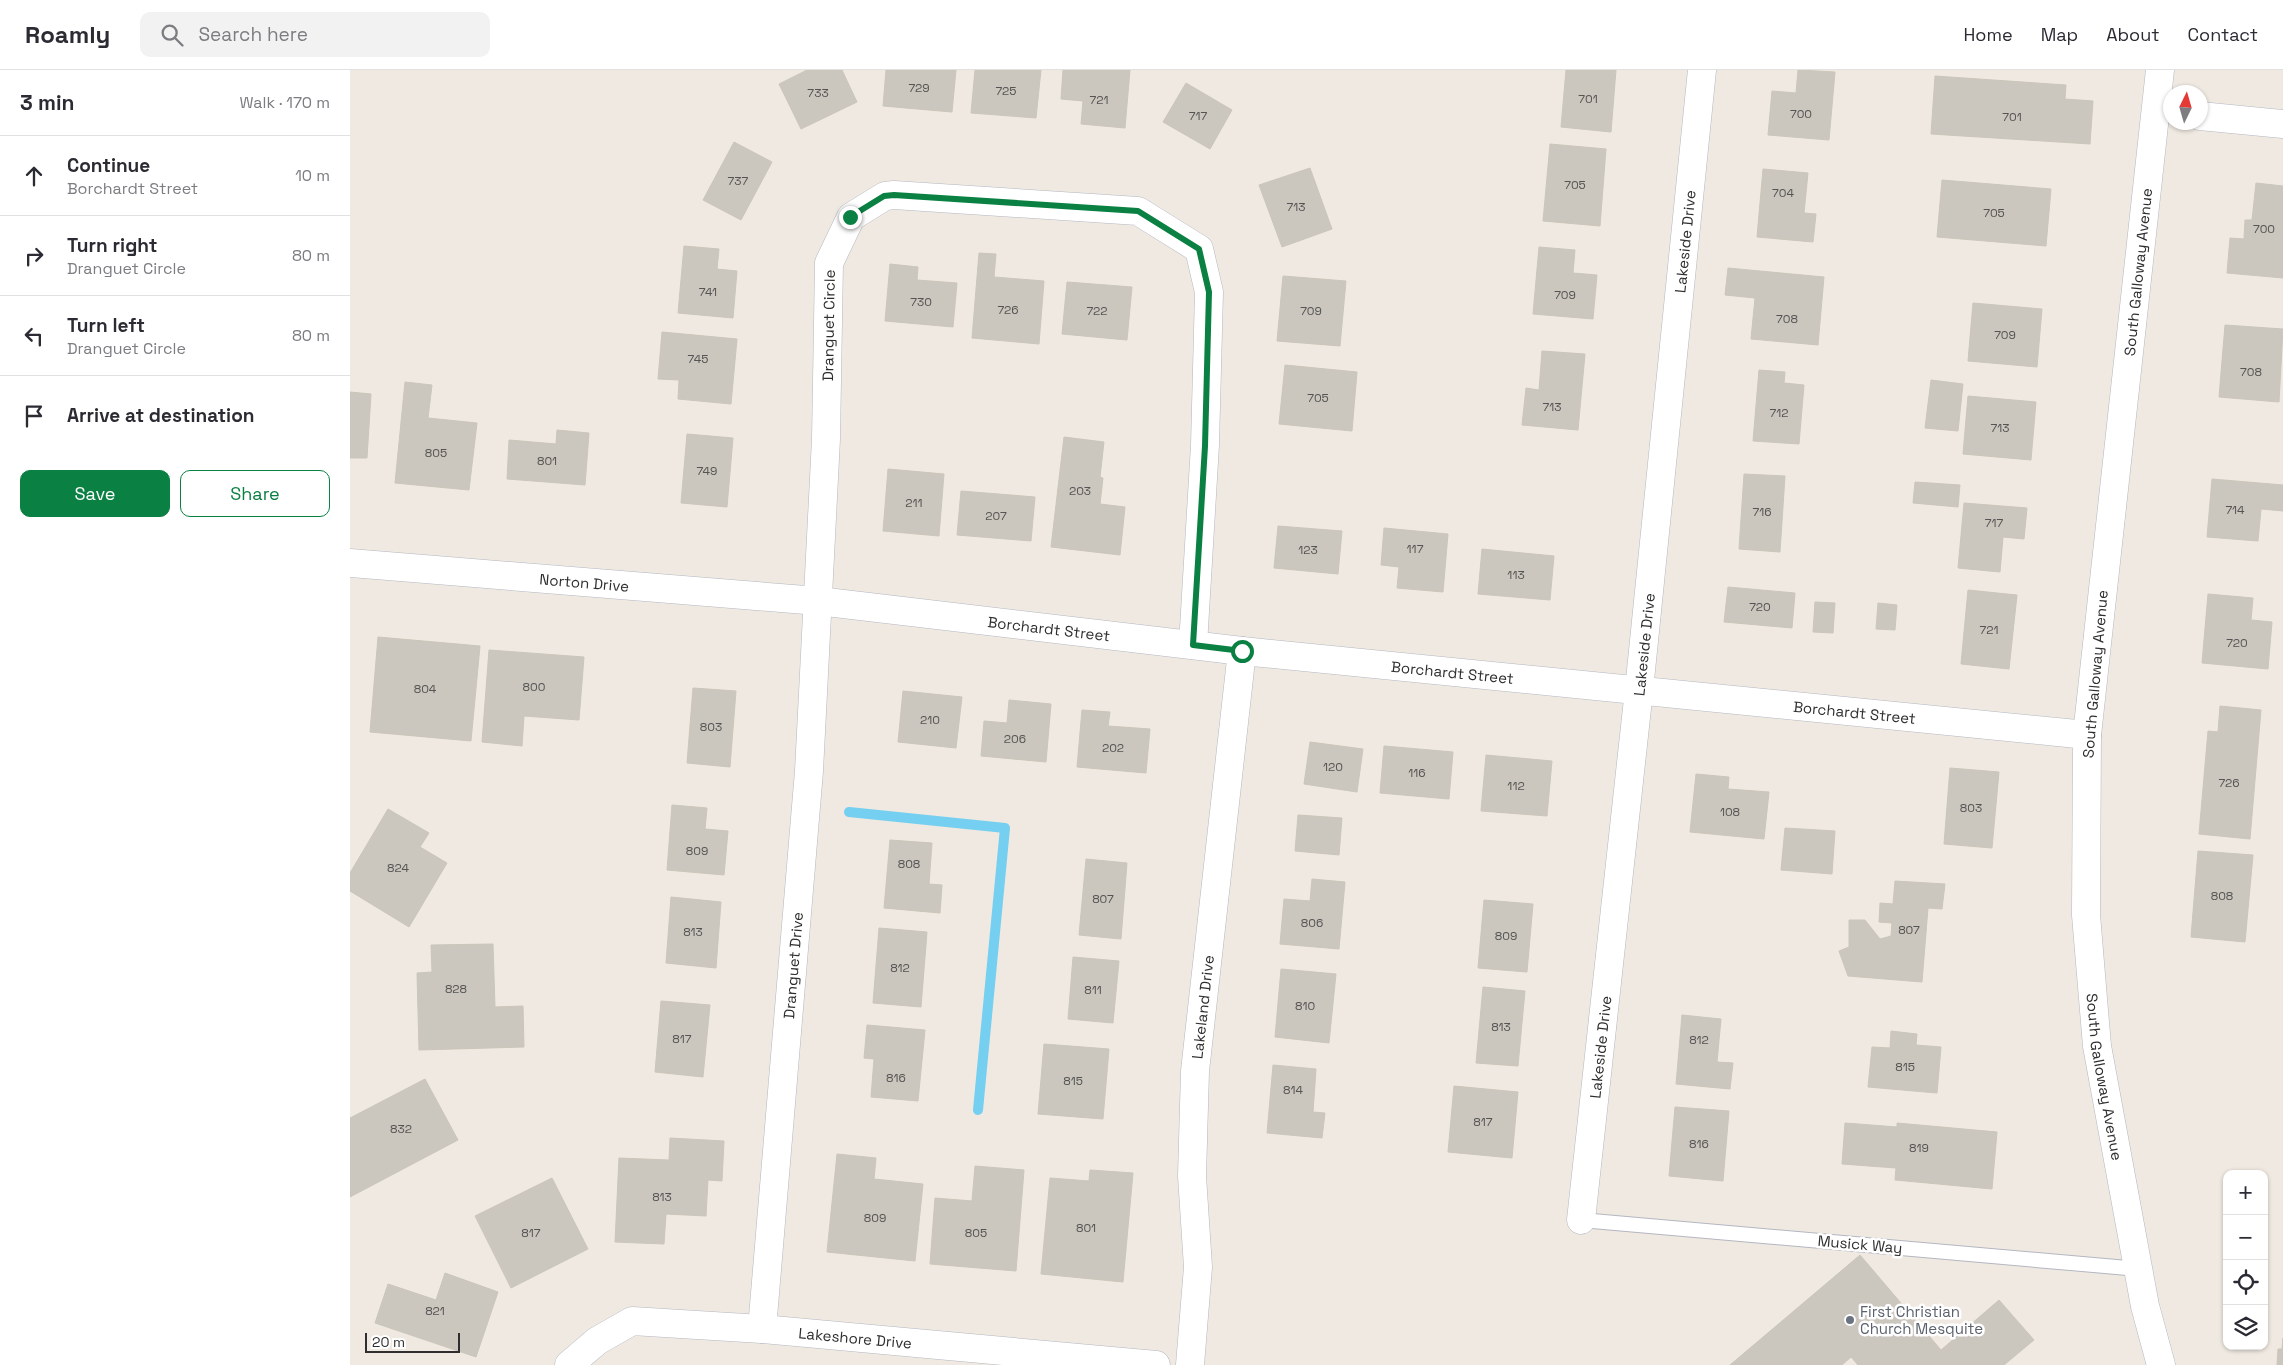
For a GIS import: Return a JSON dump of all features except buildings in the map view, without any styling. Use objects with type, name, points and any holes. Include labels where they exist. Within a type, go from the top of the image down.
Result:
[{"type":"street","name":"Lakeside Drive","points":[[1581,1220],[1640,690],[1702,70]]},
{"type":"street","name":"South Galloway Avenue","points":[[2160,70],[2163,113],[2087,735],[2086,915],[2097,1046],[2145,1306],[2161,1365]]},
{"type":"street","points":[[2208,117],[2283,124]]},
{"type":"street","name":"Dranguet Circle","points":[[818,601],[826,439],[829,263],[850,217],[884,196],[894,195],[1138,211],[1199,249],[1209,292],[1205,446],[1193,645]]},
{"type":"street","name":"Norton Drive","points":[[350,563],[818,601]]},
{"type":"street","name":"Borchardt Street","points":[[818,601],[1242,651],[2087,735]]},
{"type":"street","name":"Dranguet Drive","points":[[762,1329],[808,780],[818,601]]},
{"type":"street","name":"Lakeland Drive","points":[[1190,1365],[1198,1267],[1192,1176],[1195,1071],[1242,651]]},
{"type":"street","name":"Lakeshore Drive","points":[[569,1365],[597,1341],[632,1321],[762,1329],[1000,1358],[1156,1365]]},
{"type":"lane","name":"Musick Way","points":[[1581,1220],[2139,1269]]},
{"type":"waterway","points":[[849,812],[1005,828],[978,1110]]},
{"type":"place","name":"First Christian Church Mesquite","points":[[1850,1320]]},
{"type":"route","points":[[850,217],[884,196],[894,195],[1138,211],[1199,249],[1209,292],[1205,446],[1193,645],[1242,651]]}]
